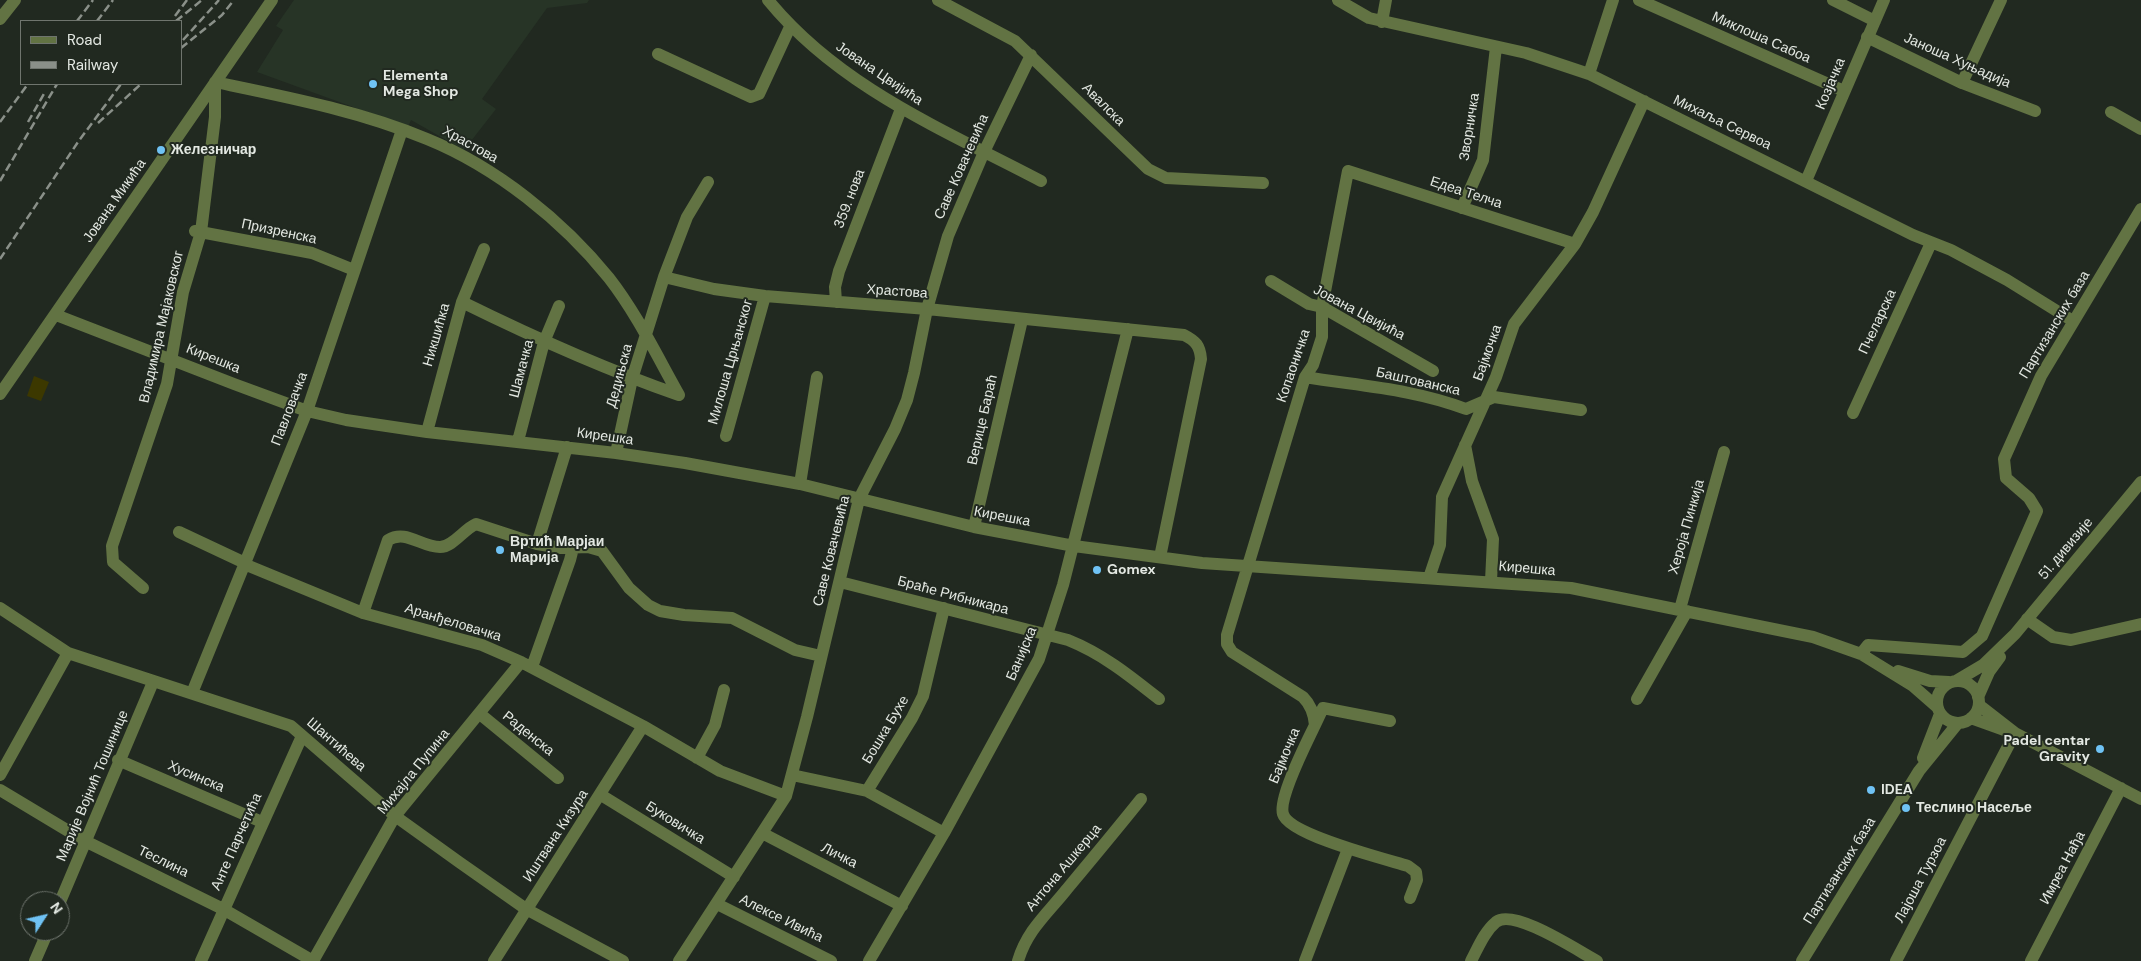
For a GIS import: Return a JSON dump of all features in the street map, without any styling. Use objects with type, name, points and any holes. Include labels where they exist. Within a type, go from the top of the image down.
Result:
[{"type":"street","points":[[0,19],[15,0]]},
{"type":"street","name":"Јована Микића","points":[[0,394],[272,0]]},
{"type":"street","name":"Јована Цвијића","points":[[768,0],[790,27],[832,63],[901,109],[1041,181]]},
{"type":"street","name":"Авалска","points":[[938,0],[1016,41],[1148,169],[1166,178],[1264,183]]},
{"type":"street","name":"Михаља Сервоа","points":[[1338,0],[1369,18],[1382,22],[1560,63],[1589,74],[1743,152],[1931,243],[1951,250],[1999,276],[2073,321]]},
{"type":"street","points":[[1382,22],[1386,0]]},
{"type":"street","points":[[1589,74],[1613,0]]},
{"type":"street","name":"Миклоша Сабоа","points":[[1638,0],[1844,91]]},
{"type":"street","points":[[1833,0],[1875,21]]},
{"type":"street","name":"Козјачка","points":[[1806,181],[1884,0]]},
{"type":"street","points":[[1962,83],[2001,0]]},
{"type":"street","points":[[658,54],[751,97],[755,97],[760,94],[790,27]]},
{"type":"street","name":"Јаноша Хуњадија","points":[[1868,37],[1962,83],[2034,111]]},
{"type":"street","name":"Зворничка","points":[[1462,208],[1482,160],[1496,47]]},
{"type":"street","name":"Саве Ковачевића","points":[[679,961],[786,796],[822,656],[859,499],[895,429],[907,400],[926,309],[948,236],[984,152],[1031,54]]},
{"type":"street","name":"Храстова","points":[[215,82],[319,105],[428,139],[479,166],[507,184],[551,217],[609,278],[646,336],[679,395],[632,379]]},
{"type":"street","name":"Владимира Мајаковског","points":[[143,588],[113,562],[112,546],[167,384],[183,292],[198,231],[215,117],[215,82]]},
{"type":"street","name":"Бајмочка","points":[[1429,578],[1440,545],[1442,497],[1496,376],[1514,324],[1575,244],[1593,212],[1644,101]]},
{"type":"street","name":"359. нова","points":[[836,302],[835,286],[839,271],[901,109]]},
{"type":"street","points":[[2111,112],[2141,129]]},
{"type":"street","name":"Павловачка","points":[[192,693],[307,411],[402,130]]},
{"type":"street","name":"Едеа Телча","points":[[1348,171],[1575,244]]},
{"type":"street","name":"Копаоничка","points":[[1247,567],[1305,377],[1313,364],[1322,337],[1322,307],[1348,171]]},
{"type":"street","points":[[646,336],[664,277],[687,217],[708,182]]},
{"type":"street","name":"Партизанских база","points":[[1861,654],[1868,645],[1963,652],[1982,636],[2037,511],[2029,498],[2006,478],[2004,459],[2041,376],[2141,208]]},
{"type":"street","name":"Призренска","points":[[198,231],[312,253],[354,270]]},
{"type":"street","name":"Пчеларска","points":[[1853,413],[1931,243]]},
{"type":"street","name":"Никшићка","points":[[427,432],[462,302],[484,249]]},
{"type":"street","name":"Храстова","points":[[664,277],[714,289],[765,296],[926,309],[1128,329]]},
{"type":"street","name":"Јована Цвијића","points":[[1270,282],[1309,304],[1322,307],[1432,371]]},
{"type":"street","name":"Милоша Црњанског","points":[[726,436],[765,296]]},
{"type":"street","points":[[462,302],[544,342],[632,379]]},
{"type":"street","name":"Шамачка","points":[[518,441],[544,342],[559,306]]},
{"type":"street","name":"Кирешка","points":[[56,314],[307,411],[346,420],[427,432],[616,453],[800,484],[974,527],[1074,546],[1247,567],[1491,581],[1571,588],[1813,637],[1861,654],[1918,690],[1939,711]]},
{"type":"street","name":"Верице Бараћ","points":[[974,527],[1022,320]]},
{"type":"street","points":[[1128,329],[1184,335],[1194,340],[1200,349],[1201,360],[1160,557]]},
{"type":"street","name":"Банијска","points":[[869,961],[944,834],[1035,667],[1047,636],[1074,546],[1128,329]]},
{"type":"street","name":"Дедињска","points":[[616,453],[632,379],[646,336]]},
{"type":"street","name":"Баштованска","points":[[1305,377],[1388,388],[1441,400],[1466,409],[1494,397],[1581,410]]},
{"type":"street","points":[[800,484],[817,378]]},
{"type":"street","points":[[1465,445],[1472,481],[1493,539],[1491,581]]},
{"type":"street","points":[[537,544],[567,447]]},
{"type":"street","name":"Хероја Пинкија","points":[[1637,699],[1684,610],[1724,452]]},
{"type":"street","name":"51. дивизије","points":[[1978,701],[1989,672],[2015,634],[2141,482]]},
{"type":"street","points":[[363,612],[388,540],[395,536],[407,536],[437,547],[446,547],[469,527],[476,524],[537,544],[573,548],[588,547],[602,551],[629,588],[648,605],[660,611],[684,615],[732,618],[795,650],[822,656]]},
{"type":"street","name":"Аранђеловачка","points":[[179,532],[245,563],[363,612],[482,645],[527,665],[643,726],[720,771],[786,796]]},
{"type":"street","name":"Михајла Пупина","points":[[313,961],[395,816],[480,714],[527,665],[573,548]]},
{"type":"street","points":[[1247,567],[1227,635],[1228,644],[1237,656],[1304,697],[1310,704],[1390,721]]},
{"type":"street","name":"Браће Рибникара","points":[[840,582],[1068,640],[1090,648],[1110,660],[1159,699]]},
{"type":"street","name":"Шантићева","points":[[0,608],[68,653],[291,726],[395,816],[526,910],[623,961]]},
{"type":"street","name":"Бошка Бухе","points":[[867,790],[912,718],[923,696],[944,608]]},
{"type":"street","points":[[2027,619],[2052,637],[2071,640],[2141,624]]},
{"type":"street","name":"51. дивизије","points":[[1953,681],[1982,665],[2015,634]]},
{"type":"street","points":[[0,775],[68,653]]},
{"type":"street","name":"Кирешка","points":[[1881,666],[1930,681],[1953,681]]},
{"type":"street","points":[[2015,733],[1978,701],[1970,685],[1953,681],[1938,692],[1939,711],[1950,722],[1958,723],[1971,718],[2015,733],[2141,799]]},
{"type":"street","name":"Марије Војнић Тошинице","points":[[64,891],[118,760],[153,682]]},
{"type":"street","points":[[697,758],[715,725],[724,690]]},
{"type":"street","points":[[1971,718],[1978,701]]},
{"type":"street","name":"Бајмочка","points":[[1310,704],[1314,725]]},
{"type":"street","name":"Бајмочка","points":[[1323,708],[1284,797],[1283,815],[1290,824],[1348,849],[1408,866],[1416,872],[1417,880],[1410,898]]},
{"type":"street","name":"Партизанских база","points":[[1919,770],[1939,711]]},
{"type":"street","name":"Раденска","points":[[480,714],[558,778]]},
{"type":"street","name":"Партизанских база","points":[[1802,961],[1919,770],[1958,723]]},
{"type":"street","name":"Иштвана Кизура","points":[[494,961],[643,726]]},
{"type":"street","name":"Лајоша Турзоа","points":[[1896,961],[2015,733]]},
{"type":"street","name":"Анте Парчетића","points":[[201,961],[302,736]]},
{"type":"street","name":"Хусинска","points":[[118,760],[262,822]]},
{"type":"street","points":[[792,775],[867,790],[944,834]]},
{"type":"street","name":"Имреа Нађа","points":[[2031,961],[2122,788]]},
{"type":"street","name":"Теслина","points":[[0,790],[85,840],[223,909],[313,961]]},
{"type":"street","name":"Буковичка","points":[[601,795],[734,877]]},
{"type":"street","name":"Антона Ашкерца","points":[[1018,961],[1028,935],[1043,914],[1063,894],[1141,799]]},
{"type":"street","name":"Личка","points":[[762,833],[902,906]]},
{"type":"street","points":[[1305,961],[1348,849]]},
{"type":"street","name":"Алексе Ивића","points":[[717,904],[831,961]]},
{"type":"street","points":[[1470,961],[1489,930],[1498,921],[1509,918],[1529,924],[1597,961]]},
{"type":"street","points":[[35,961],[44,941]]},
{"type":"shaded area","points":[[294,0],[589,0],[587,3],[547,8],[482,99],[496,109],[464,150],[411,120],[408,127],[257,72],[283,30],[276,26]]},
{"type":"shaded area","points":[[34,376],[49,382],[41,401],[27,396]]},
{"type":"railway","points":[[78,20],[93,0]]},
{"type":"railway","points":[[98,20],[113,0]]},
{"type":"railway","points":[[175,16],[187,0]]},
{"type":"railway","points":[[177,20],[202,0]]},
{"type":"railway","points":[[183,40],[219,0]]},
{"type":"railway","points":[[182,47],[222,15],[234,0]]},
{"type":"railway","points":[[0,122],[27,85]]},
{"type":"railway","points":[[0,181],[56,85]]},
{"type":"railway","points":[[0,259],[78,142],[120,85]]},
{"type":"railway","points":[[98,123],[140,85]]},
{"type":"railway","points":[[28,122],[45,92]]},
{"type":"place","name":"Elementa Mega Shop","points":[[373,84]]},
{"type":"place","name":"Железничар","points":[[161,150]]},
{"type":"place","name":"Вртић Марјаи Марија","points":[[500,550]]},
{"type":"place","name":"Gomex","points":[[1097,570]]},
{"type":"place","name":"Padel centar Gravity","points":[[2100,749]]},
{"type":"place","name":"IDEA","points":[[1871,790]]},
{"type":"place","name":"Теслино Насеље","points":[[1906,808]]}]
